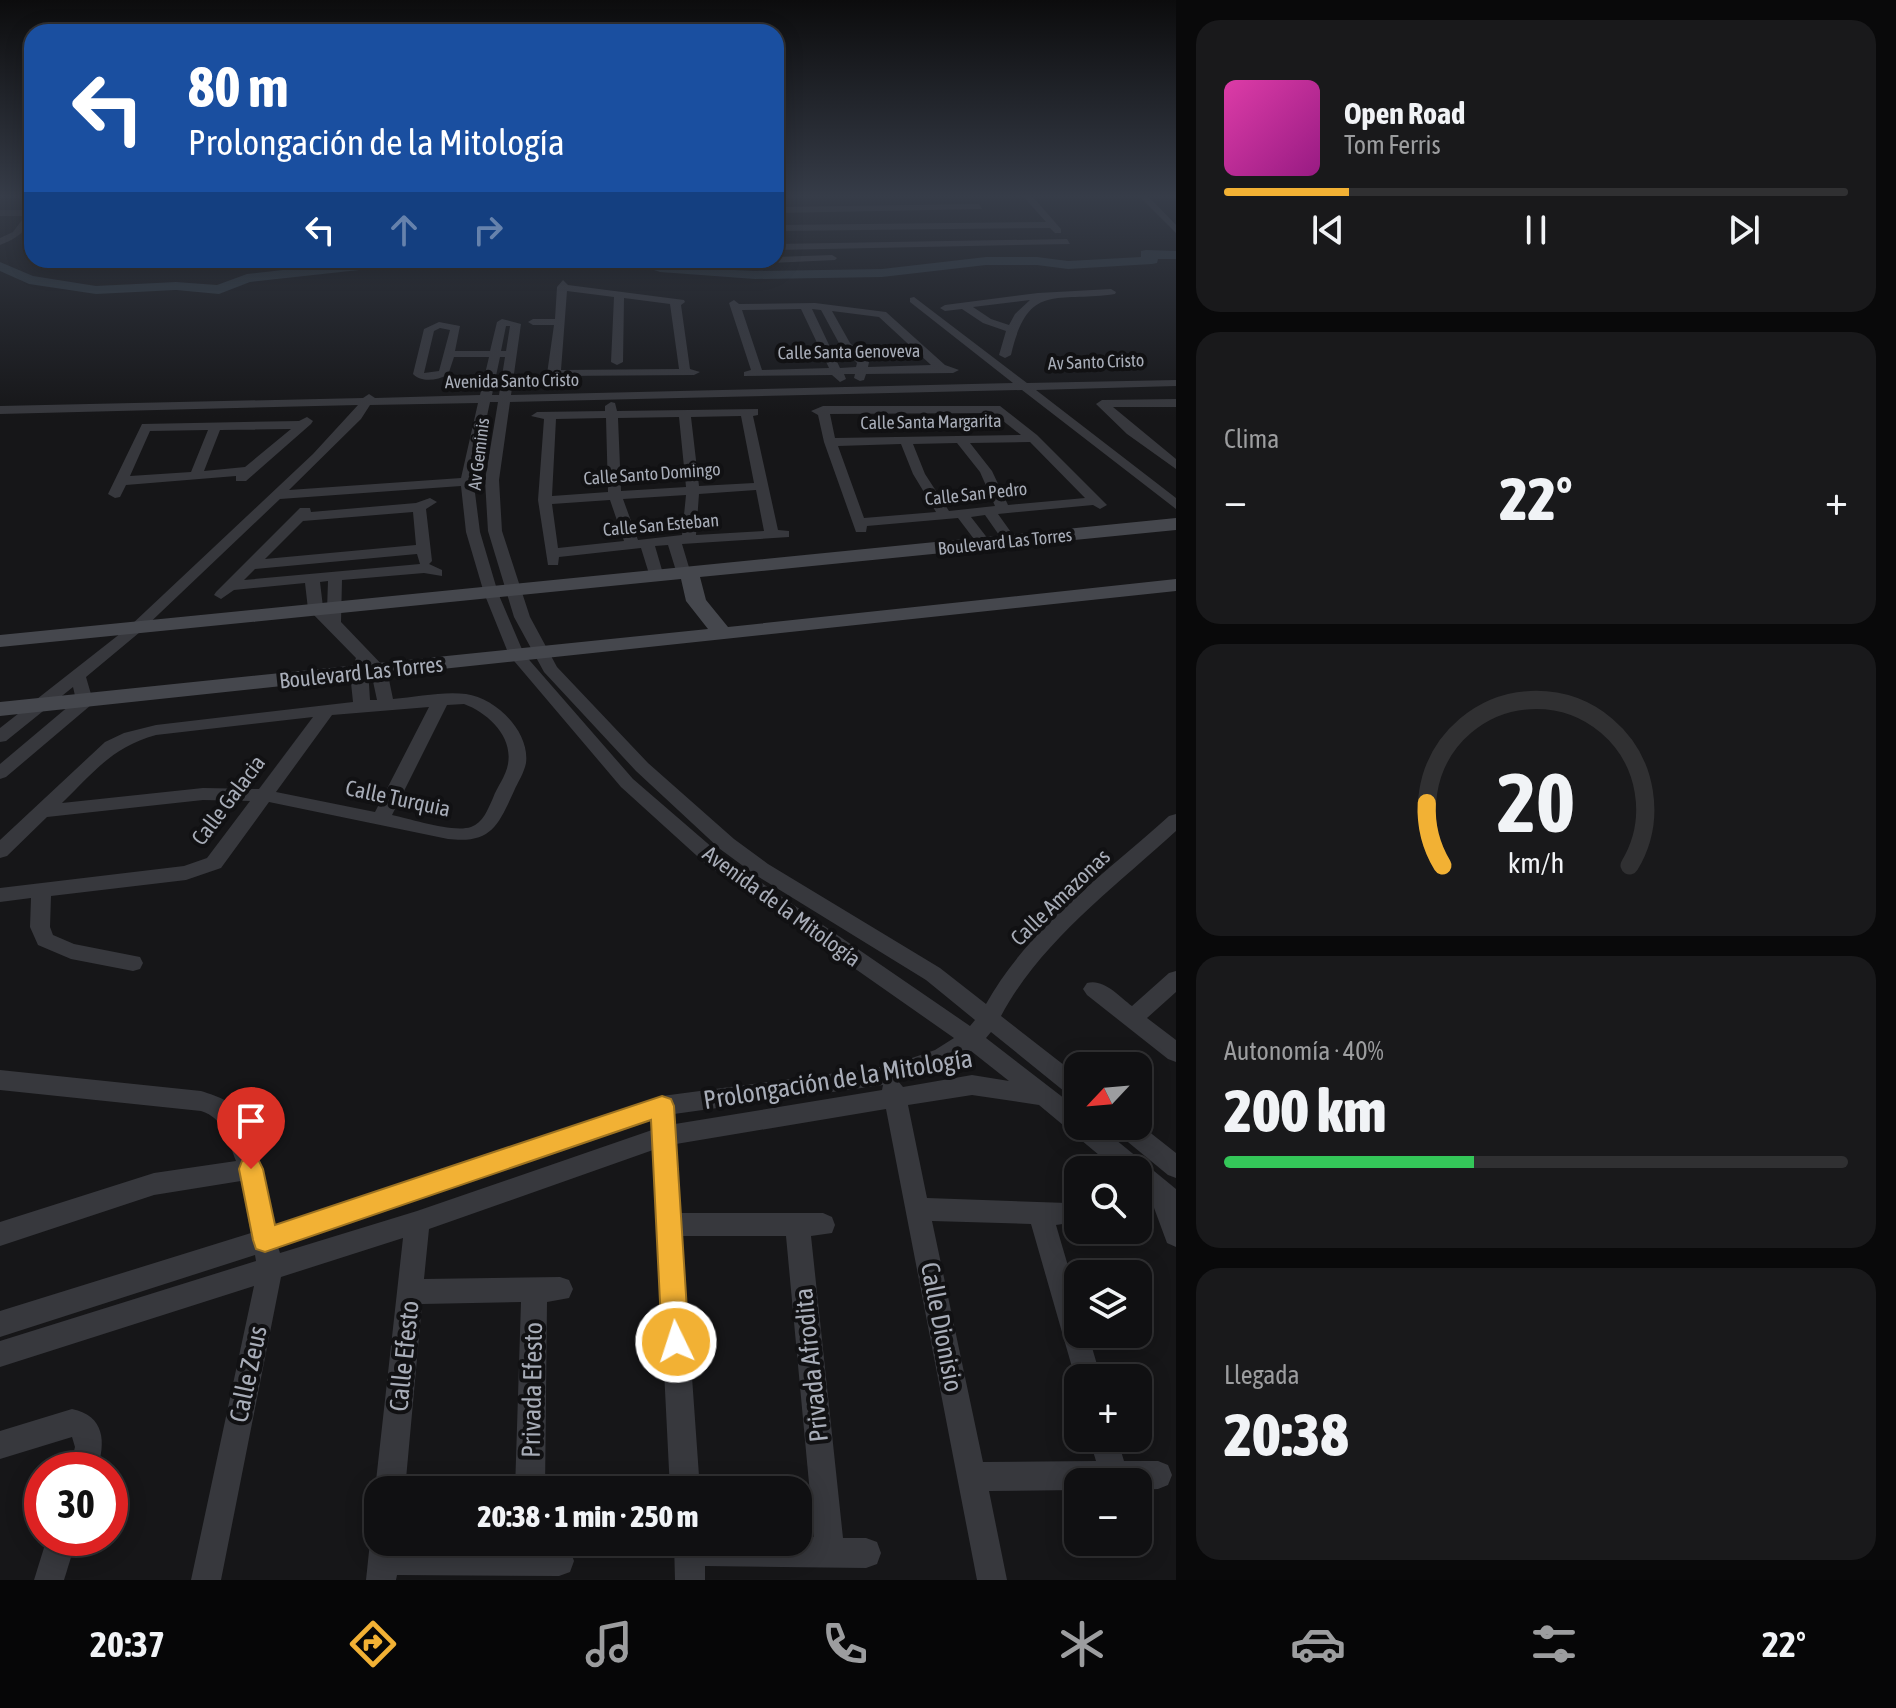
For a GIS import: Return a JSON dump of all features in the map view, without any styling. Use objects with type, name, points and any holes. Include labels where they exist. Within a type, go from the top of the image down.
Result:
[{"type":"main road","name":"Boulevard Las Torres","points":[[0,641],[329,612],[1176,524]]},
{"type":"main road","points":[[687,574],[696,601],[722,633]]},
{"type":"main road","name":"Boulevard Las Torres","points":[[0,709],[367,667],[541,653],[1176,585]]},
{"type":"street","points":[[554,372],[562,285],[677,302],[688,368]]},
{"type":"street","points":[[945,308],[1053,294],[1111,292]]},
{"type":"street","points":[[617,362],[619,294]]},
{"type":"street","points":[[987,358],[1004,328],[1019,312],[1053,294]]},
{"type":"street","points":[[914,300],[1176,505]]},
{"type":"street","name":"Calle Santa Genoveva","points":[[736,305],[805,306],[882,314],[947,369],[752,373],[736,305]]},
{"type":"street","points":[[805,306],[846,389]]},
{"type":"street","points":[[964,306],[1004,328]]},
{"type":"street","points":[[825,307],[845,345],[863,362],[860,370],[865,388]]},
{"type":"street","points":[[450,350],[495,350],[512,350],[516,324],[509,321],[500,324],[495,350]]},
{"type":"street","points":[[533,322],[559,322]]},
{"type":"street","points":[[448,325],[456,328],[450,350],[442,375],[419,374],[431,327],[448,325]]},
{"type":"street","points":[[1004,328],[1005,355]]},
{"type":"street","name":"Av Geminis","points":[[495,350],[467,481],[473,532],[491,593],[517,655]]},
{"type":"street","name":"Av Geminis","points":[[512,350],[492,480],[495,531],[512,591],[541,653]]},
{"type":"street","points":[[554,372],[617,362],[688,368]]},
{"type":"street","points":[[554,372],[629,374],[688,368]]},
{"type":"street","points":[[610,374],[615,494],[657,577]]},
{"type":"street","points":[[629,374],[630,393]]},
{"type":"street","name":"Av Santo Cristo","points":[[1021,386],[1176,381]]},
{"type":"street","name":"Avenida Santo Cristo","points":[[0,402],[506,396],[612,402],[630,393],[1021,386]]},
{"type":"street","points":[[0,737],[135,629],[278,495],[369,399]]},
{"type":"street","points":[[196,475],[237,400]]},
{"type":"street","name":"Avenida Santo Cristo","points":[[0,410],[237,400]]},
{"type":"street","points":[[244,425],[254,400]]},
{"type":"street","name":"Calle San Esteban","points":[[612,402],[685,415],[750,412],[762,486],[778,534],[639,543],[553,558],[545,500],[543,416],[612,402]]},
{"type":"street","points":[[1175,404],[1109,402],[1102,404],[1102,407],[1176,465]]},
{"type":"street","name":"Calle San Pedro","points":[[997,407],[1033,438],[1098,503],[961,513],[860,526],[820,410],[997,407]]},
{"type":"street","points":[[233,484],[317,411]]},
{"type":"street","points":[[685,415],[693,489],[681,540],[687,574]]},
{"type":"street","points":[[250,471],[196,475],[118,487],[146,427],[303,425]]},
{"type":"street","name":"Calle Santa Margarita","points":[[830,442],[1033,438]]},
{"type":"street","points":[[960,439],[986,471],[995,510],[1011,542]]},
{"type":"street","points":[[905,440],[919,474],[945,515]]},
{"type":"street","points":[[278,495],[492,480]]},
{"type":"street","name":"Calle Santo Domingo","points":[[545,500],[762,486]]},
{"type":"street","points":[[364,489],[365,512]]},
{"type":"street","points":[[424,505],[424,549],[431,570],[312,578],[225,590],[302,514],[365,512],[424,505]]},
{"type":"street","points":[[961,513],[985,544]]},
{"type":"street","points":[[251,565],[424,549]]},
{"type":"street","points":[[329,612],[335,576]]},
{"type":"street","points":[[312,578],[329,612],[367,667],[386,704]]},
{"type":"street","name":"Avenida de la Mitología","points":[[541,653],[550,669],[583,707],[642,767],[727,844],[761,869],[933,974],[1064,1078]]},
{"type":"street","name":"Avenida de la Mitología","points":[[517,655],[627,783],[714,860],[972,1039],[1064,1111]]},
{"type":"street","points":[[362,706],[367,667]]},
{"type":"street","points":[[0,773],[85,701],[77,675]]},
{"type":"street","points":[[381,818],[441,700]]},
{"type":"street","name":"Calle Turquia","points":[[441,700],[479,702],[490,709],[513,741],[518,761],[492,821],[484,829],[460,835],[263,795],[203,794],[43,811],[111,746],[130,737],[156,730],[362,706],[441,700]]},
{"type":"street","name":"Calle Galacia","points":[[0,895],[201,870],[214,863],[327,710]]},
{"type":"street","points":[[0,851],[43,811]]},
{"type":"street","name":"Calle Amazonas","points":[[989,1019],[1010,980],[1047,938],[1176,820]]},
{"type":"street","points":[[41,891],[40,927],[45,940],[71,951],[133,963]]},
{"type":"street","points":[[1133,1018],[1176,979]]},
{"type":"street","points":[[1094,989],[1176,1053]]},
{"type":"street","name":"Prolongación de la Mitología","points":[[0,1354],[417,1222],[664,1136],[892,1087],[972,1039],[989,1019]]},
{"type":"street","name":"Calle Zeus","points":[[0,1080],[175,1097],[217,1106],[233,1120],[251,1169],[270,1269],[206,1580]]},
{"type":"street","name":"Prolongación de la Mitología","points":[[0,1324],[265,1240],[662,1106],[892,1087],[972,1085],[1047,1097]]},
{"type":"street","name":"Calle Dionisio","points":[[892,1087],[992,1580]]},
{"type":"street","points":[[662,1106],[684,1476]]},
{"type":"street","name":"Avenida de la Mitología","points":[[1099,1140],[1119,1156]]},
{"type":"street","points":[[1144,1140],[1172,1160]]},
{"type":"street","points":[[0,1234],[154,1184],[251,1169]]},
{"type":"street","points":[[1167,1197],[1176,1235]]},
{"type":"street","points":[[919,1209],[1064,1214]]},
{"type":"street","points":[[1040,1212],[1083,1364]]},
{"type":"street","name":"Calle Efesto","points":[[391,1476],[417,1222]]},
{"type":"street","name":"Privada Afrodita","points":[[668,1224],[810,1225],[830,1552]]},
{"type":"street","name":"Privada Efesto","points":[[411,1292],[547,1289],[531,1476]]},
{"type":"street","points":[[0,1445],[72,1423],[81,1425],[88,1437],[88,1452]]},
{"type":"street","points":[[1152,1475],[1158,1475]]},
{"type":"street","points":[[972,1477],[1064,1476]]},
{"type":"street","points":[[689,1558],[866,1553]]},
{"type":"street","points":[[49,1580],[56,1556]]},
{"type":"street","points":[[383,1561],[456,1556]]},
{"type":"street","points":[[544,1556],[559,1561]]},
{"type":"waterway","points":[[8,270],[29,280],[96,290],[176,286],[219,290],[247,278],[317,270]]},
{"type":"waterway","points":[[674,270],[755,275],[910,270]]},
{"type":"route","points":[[251,1169],[265,1240],[662,1106],[676,1342]]}]
